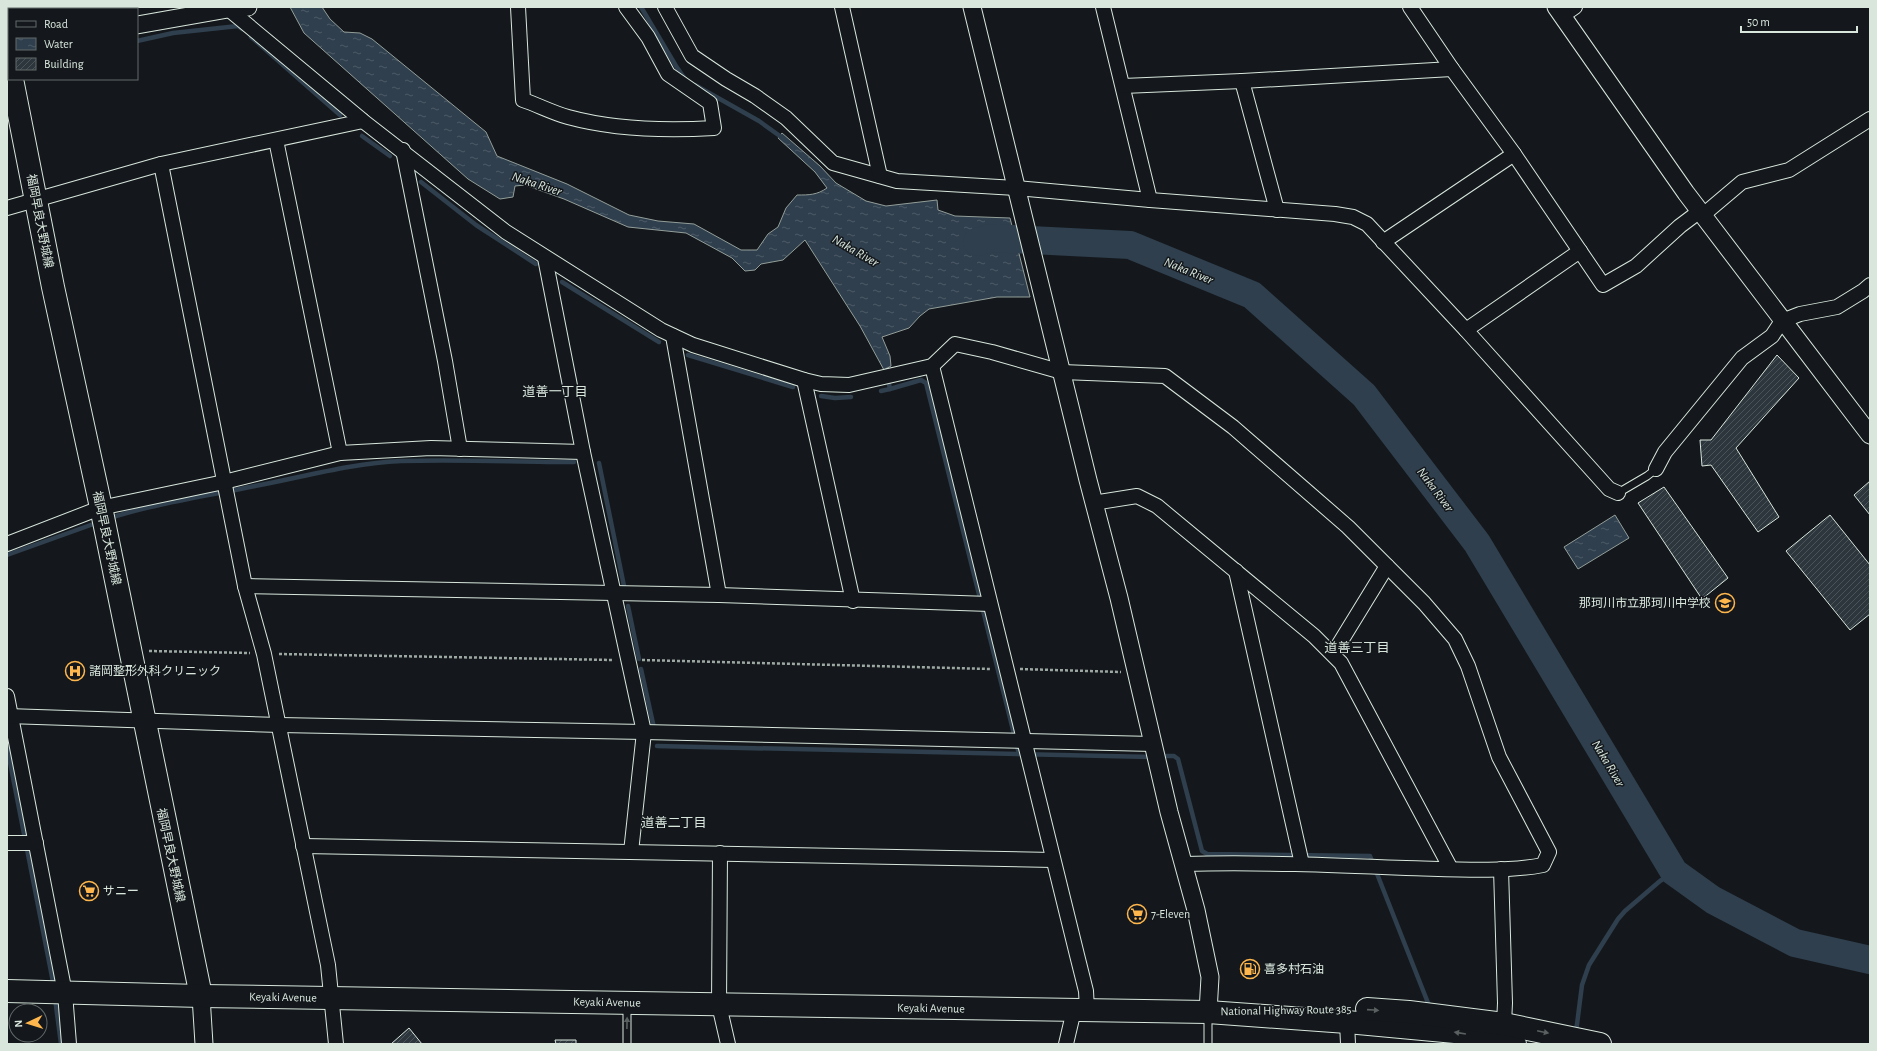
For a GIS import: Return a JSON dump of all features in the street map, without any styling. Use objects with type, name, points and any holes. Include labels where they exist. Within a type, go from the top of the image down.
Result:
[{"type":"main road","name":"福岡早良大野城線","points":[[12,80],[201,996]]},
{"type":"main road","name":"Keyaki Avenue","points":[[7,991],[201,996],[1208,1012]]},
{"type":"main road","name":"National Highway Route 385","points":[[1208,1012],[1346,1008],[1409,1012],[1506,1036]]},
{"type":"main road","name":"National Highway Route 385","points":[[1208,1012],[1347,1022],[1600,1044]]},
{"type":"street","points":[[138,25],[227,8],[248,7]]},
{"type":"street","points":[[518,7],[523,100],[568,117],[624,127],[670,131],[714,128],[710,104],[668,74],[648,37],[626,7]]},
{"type":"street","points":[[665,7],[692,56],[755,96],[786,118],[832,163],[897,181],[1018,193],[1150,200],[1335,214],[1353,217],[1367,224],[1466,330],[1609,489],[1618,492]]},
{"type":"street","points":[[842,7],[880,176]]},
{"type":"street","points":[[972,7],[1093,502],[1119,598],[1136,673],[1196,910],[1210,977],[1208,1012]]},
{"type":"street","points":[[1103,7],[1150,200]]},
{"type":"street","points":[[1410,7],[1452,69],[1514,154],[1603,284],[1636,266],[1680,226],[1701,213],[1742,182],[1789,170],[1870,119]]},
{"type":"street","points":[[227,8],[363,121],[403,150],[506,232],[545,258],[662,330],[693,345],[821,384],[849,385],[932,366],[955,344],[1061,367],[1165,376],[1233,427],[1342,522],[1424,603],[1455,639],[1468,666],[1499,757],[1549,852],[1543,865],[1525,868],[1501,869],[1451,869],[1234,862],[1184,864]]},
{"type":"street","points":[[1565,10],[1701,213],[1870,435]]},
{"type":"street","points":[[1123,86],[1452,69]]},
{"type":"street","points":[[1242,81],[1277,210]]},
{"type":"street","points":[[7,208],[161,164],[363,121]]},
{"type":"street","points":[[276,140],[340,453]]},
{"type":"street","points":[[403,150],[460,449]]},
{"type":"street","points":[[1383,242],[1514,154]]},
{"type":"street","points":[[161,164],[245,586],[264,654],[280,725],[328,965],[330,997],[336,1044]]},
{"type":"street","points":[[1466,330],[1580,251]]},
{"type":"street","points":[[545,258],[583,452],[644,732],[631,852]]},
{"type":"street","points":[[1656,469],[1664,452],[1742,358],[1772,336],[1782,321],[1800,314],[1837,307],[1864,291],[1870,285]]},
{"type":"street","points":[[674,336],[719,595]]},
{"type":"street","points":[[932,366],[1086,991],[1081,1010],[1066,1044]]},
{"type":"street","points":[[804,380],[853,601]]},
{"type":"street","points":[[7,544],[100,508],[224,482],[340,453],[385,450],[460,449],[583,452]]},
{"type":"street","points":[[1093,502],[1137,496],[1157,506],[1314,636],[1342,663],[1451,869]]},
{"type":"street","points":[[1333,654],[1387,566]]},
{"type":"street","points":[[1236,572],[1302,864]]},
{"type":"street","points":[[245,586],[719,595],[853,601],[990,604]]},
{"type":"street","points":[[7,696],[9,716],[36,843],[65,992],[69,1044]]},
{"type":"street","points":[[9,716],[144,719],[280,725],[1154,744]]},
{"type":"street","points":[[7,843],[36,843]]},
{"type":"street","points":[[303,846],[1053,860]]},
{"type":"street","points":[[720,854],[719,1005],[728,1044]]},
{"type":"street","points":[[1501,869],[1506,1036]]},
{"type":"street","points":[[201,996],[204,1044]]},
{"type":"street","points":[[1347,1022],[1348,1044]]},
{"type":"lane","points":[[1618,492],[1647,476],[1656,469]]},
{"type":"lane","points":[[627,1002],[628,1043]]},
{"type":"lane","points":[[1208,1012],[1208,1044]]},
{"type":"path","points":[[130,650],[264,654],[628,660],[1136,673]]},
{"type":"water","points":[[290,7],[322,7],[330,19],[344,32],[360,33],[372,39],[486,132],[497,156],[567,184],[629,215],[658,221],[694,224],[741,250],[757,250],[768,234],[778,227],[786,208],[797,195],[813,194],[827,188],[815,172],[778,138],[782,133],[820,166],[836,183],[866,201],[886,206],[937,200],[938,210],[955,216],[1010,218],[1030,297],[997,297],[929,309],[909,328],[882,337],[890,356],[891,366],[884,370],[860,326],[805,240],[783,260],[761,264],[755,270],[745,271],[732,258],[686,233],[628,227],[564,199],[525,185],[515,186],[513,197],[500,199],[468,179],[304,33]]},
{"type":"water","points":[[1615,515],[1629,538],[1578,569],[1564,547]]},
{"type":"building","points":[[1777,355],[1799,378],[1736,448],[1779,517],[1758,532],[1711,465],[1702,466],[1700,440],[1711,440]]},
{"type":"building","points":[[1870,481],[1870,515],[1854,495]]},
{"type":"building","points":[[1664,487],[1728,578],[1702,599],[1638,503]]},
{"type":"building","points":[[1830,515],[1870,565],[1870,614],[1850,630],[1786,551]]},
{"type":"building","points":[[409,1028],[422,1044],[391,1044]]},
{"type":"building","points":[[555,1040],[576,1040],[576,1044],[556,1044]]},
{"type":"waterway","points":[[641,7],[685,79]]},
{"type":"waterway","points":[[138,41],[173,33],[238,26],[242,29]]},
{"type":"waterway","points":[[251,37],[340,115]]},
{"type":"waterway","points":[[695,85],[759,121],[784,139]]},
{"type":"waterway","points":[[362,136],[390,156]]},
{"type":"waterway","points":[[421,182],[476,225],[536,264]]},
{"type":"waterway","name":"Naka River","points":[[977,242],[991,238],[1130,245],[1252,295],[1364,395],[1477,543],[1674,872],[1713,900],[1795,943],[1870,960]]},
{"type":"waterway","points":[[562,282],[659,342]]},
{"type":"waterway","points":[[688,355],[793,387]]},
{"type":"waterway","points":[[889,384],[890,389],[921,380],[926,383],[1019,754]]},
{"type":"waterway","points":[[881,391],[890,389]]},
{"type":"waterway","points":[[821,396],[835,398],[851,397]]},
{"type":"waterway","points":[[110,518],[164,504],[364,464],[423,460],[574,462]]},
{"type":"waterway","points":[[599,463],[624,586]]},
{"type":"waterway","points":[[7,555],[99,522]]},
{"type":"waterway","points":[[628,606],[639,659]]},
{"type":"waterway","points":[[641,669],[654,728]]},
{"type":"waterway","points":[[657,746],[1152,757]]},
{"type":"waterway","points":[[7,747],[54,987]]},
{"type":"waterway","points":[[1160,756],[1174,756],[1178,759],[1202,851],[1207,854],[1370,856],[1430,1008]]},
{"type":"waterway","points":[[1576,1032],[1582,985],[1589,965],[1618,919],[1625,911],[1660,881],[1674,872]]},
{"type":"waterway","points":[[55,998],[61,1044]]},
{"type":"place","name":"那珂川市立那珂川中学校","points":[[1725,603]]},
{"type":"place","name":"諸岡整形外科クリニック","points":[[75,671]]},
{"type":"place","name":"サニー","points":[[89,891]]},
{"type":"place","name":"7-Eleven","points":[[1137,914]]},
{"type":"place","name":"喜多村石油","points":[[1250,969]]},
{"type":"district","name":"道善一丁目","points":[[555,391]]},
{"type":"district","name":"道善三丁目","points":[[1357,647]]},
{"type":"district","name":"道善二丁目","points":[[674,822]]}]
